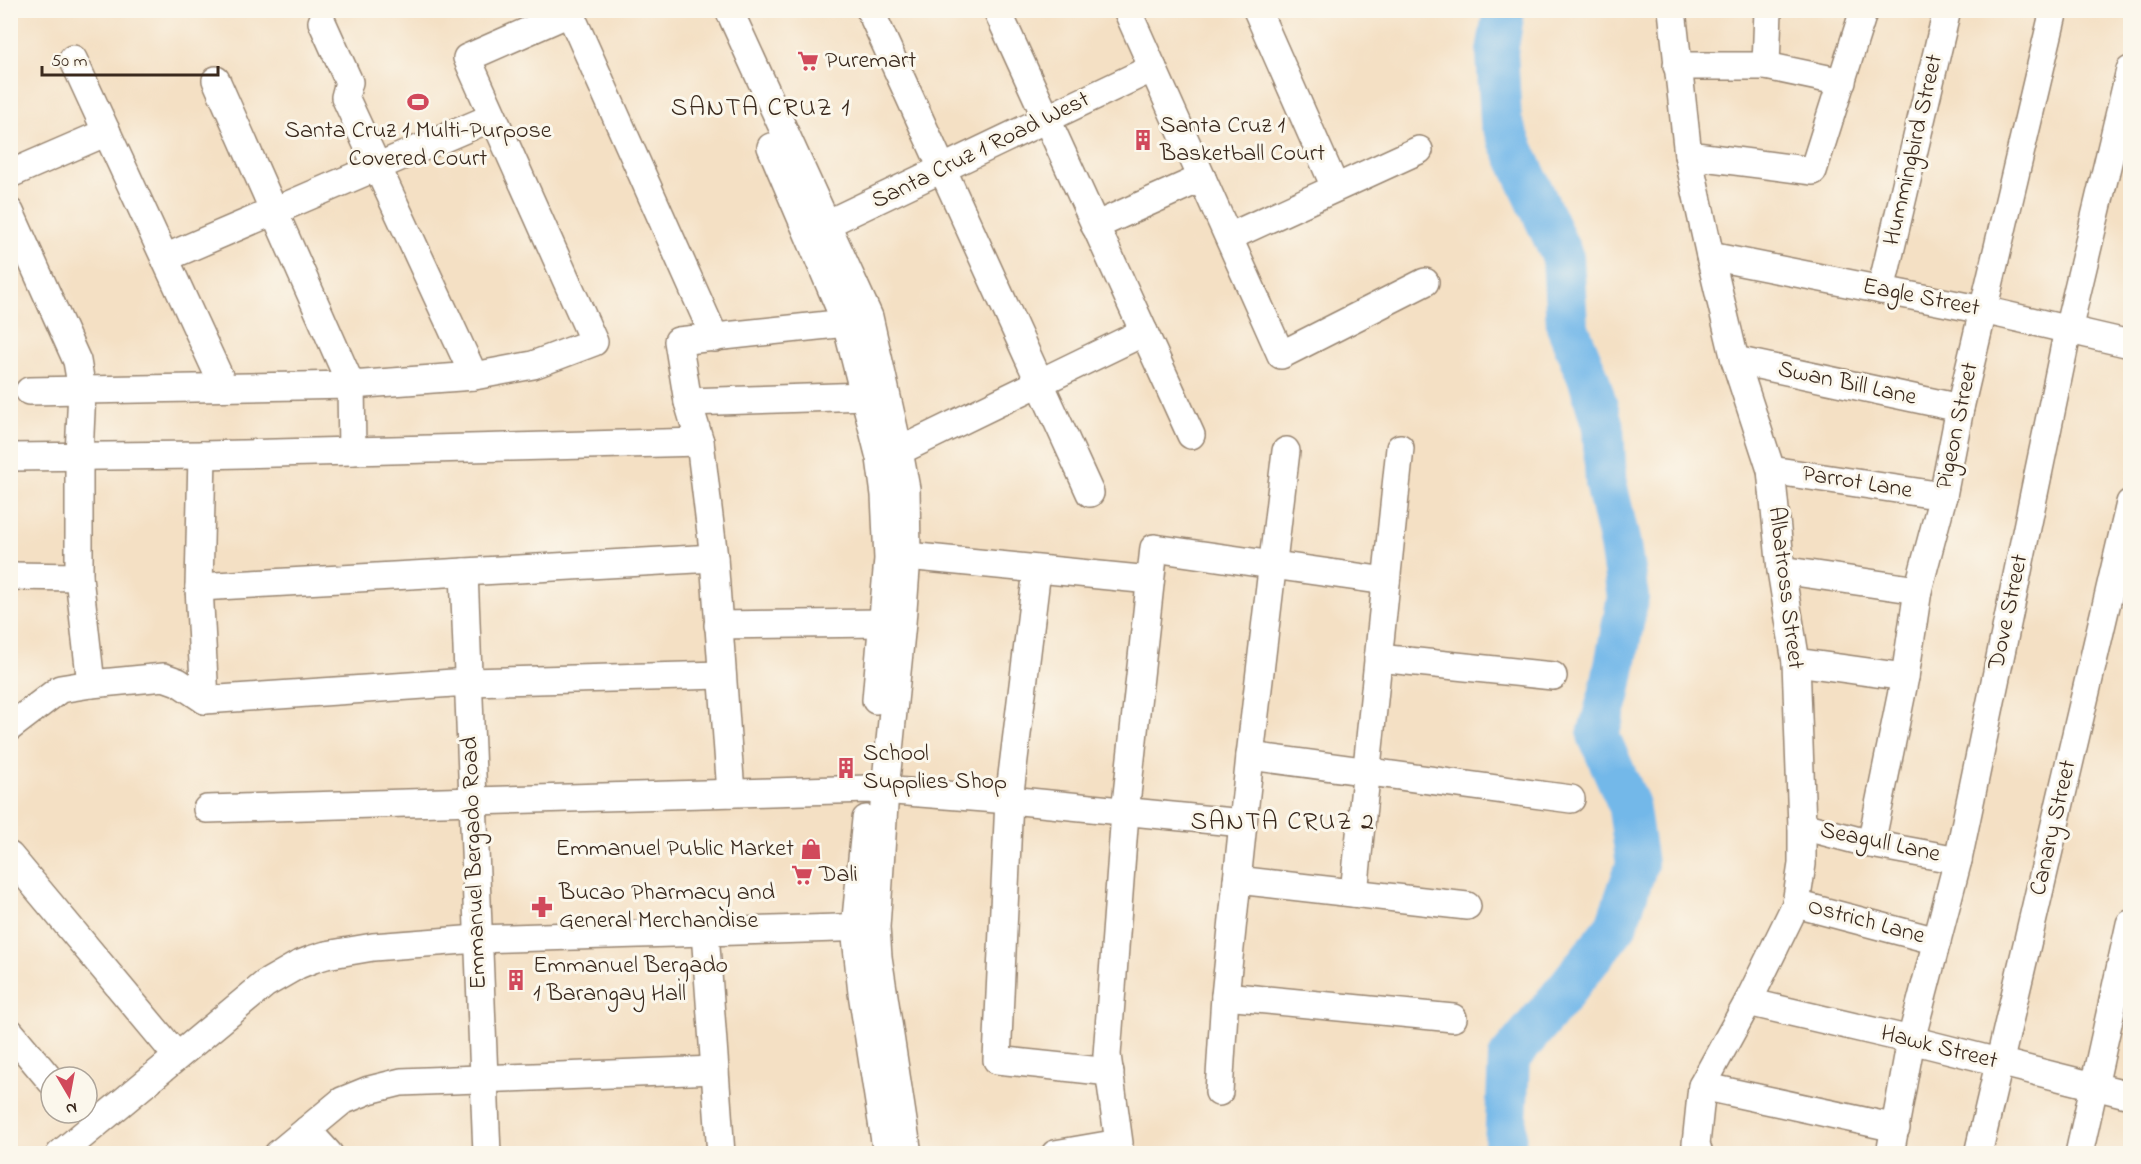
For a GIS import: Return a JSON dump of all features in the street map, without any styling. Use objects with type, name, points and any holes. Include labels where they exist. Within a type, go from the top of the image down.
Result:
[{"type":"street","points":[[711,10],[817,229],[869,316],[906,489],[907,556],[877,790],[862,993],[887,1154]]},
{"type":"street","points":[[729,10],[817,229],[846,323],[880,458],[885,495],[888,559],[883,623],[877,790]]},
{"type":"street","points":[[870,10],[1090,493]]},
{"type":"street","points":[[997,10],[1191,435]]},
{"type":"street","points":[[1127,10],[1281,355],[1425,282]]},
{"type":"street","points":[[1257,10],[1335,187]]},
{"type":"street","name":"Albatross Street","points":[[1672,10],[1688,155],[1735,360],[1771,470],[1781,570],[1796,662],[1802,826],[1802,864],[1796,904],[1748,1002],[1702,1086],[1696,1144],[1699,1154]]},
{"type":"street","points":[[1766,66],[1768,10]]},
{"type":"street","points":[[1688,155],[1813,171],[1864,10]]},
{"type":"street","name":"Hummingbird Street","points":[[1881,290],[1947,10]]},
{"type":"street","name":"Pigeon Street","points":[[1871,844],[1905,677],[1918,590],[1943,496],[1960,408],[2054,10]]},
{"type":"street","points":[[29,391],[351,385],[474,376],[533,365],[594,342],[466,58],[573,12],[715,338]]},
{"type":"street","points":[[322,22],[349,82],[345,97],[474,376]]},
{"type":"street","points":[[74,59],[224,387]]},
{"type":"street","points":[[1677,66],[1766,66],[1842,82]]},
{"type":"street","name":"Santa Cruz 1 Road West","points":[[817,229],[1154,68]]},
{"type":"street","name":"Dove Street","points":[[1893,1141],[1911,1040],[1958,860],[2068,330],[2130,70]]},
{"type":"street","points":[[216,80],[351,385],[352,451]]},
{"type":"street","points":[[165,258],[493,117]]},
{"type":"street","points":[[10,174],[107,132]]},
{"type":"street","points":[[1229,237],[1419,150]]},
{"type":"street","points":[[1095,226],[1202,178]]},
{"type":"street","points":[[10,212],[78,361],[82,390],[79,455],[79,577],[91,684]]},
{"type":"street","name":"Eagle Street","points":[[1710,256],[1983,310],[2130,344]]},
{"type":"street","points":[[731,793],[714,558],[700,442],[688,402],[678,341],[846,323]]},
{"type":"street","points":[[899,451],[1144,332]]},
{"type":"street","name":"Swan Bill Lane","points":[[1735,360],[1960,408]]},
{"type":"street","points":[[688,402],[866,396]]},
{"type":"street","points":[[10,457],[202,455],[700,442]]},
{"type":"street","points":[[1354,893],[1400,448]]},
{"type":"street","points":[[1219,1092],[1225,996],[1237,880],[1286,451]]},
{"type":"street","points":[[202,455],[199,587],[205,700]]},
{"type":"street","name":"Parrot Lane","points":[[1771,470],[1943,496]]},
{"type":"street","name":"Canary Street","points":[[1978,1154],[2130,503]]},
{"type":"street","points":[[1055,1154],[1119,1143],[1107,1055],[1125,813],[1154,548],[1386,581]]},
{"type":"street","points":[[907,556],[1150,580]]},
{"type":"street","points":[[199,587],[714,558]]},
{"type":"street","points":[[1037,570],[1009,800],[997,1060],[1110,1072]]},
{"type":"street","points":[[1781,570],[1918,590]]},
{"type":"street","name":"Emmanuel Bergado Road","points":[[464,572],[487,1154]]},
{"type":"street","points":[[10,576],[79,577]]},
{"type":"street","points":[[718,625],[883,623]]},
{"type":"street","points":[[1378,658],[1553,676]]},
{"type":"street","points":[[1796,662],[1905,677]]},
{"type":"street","points":[[10,727],[60,689],[164,677],[178,682],[205,700],[468,682],[722,675]]},
{"type":"street","points":[[1250,756],[1571,799]]},
{"type":"street","points":[[207,809],[877,790],[1009,800],[1243,824]]},
{"type":"street","name":"Seagull Lane","points":[[1802,826],[1871,844],[1958,860]]},
{"type":"street","points":[[10,856],[177,1056]]},
{"type":"street","points":[[1237,880],[1467,906]]},
{"type":"street","name":"Ostrich Lane","points":[[1796,904],[1937,941]]},
{"type":"street","points":[[2079,1154],[2130,924]]},
{"type":"street","points":[[99,1110],[177,1056],[265,984],[306,962],[326,955],[373,947],[477,939],[865,928]]},
{"type":"street","points":[[865,928],[878,957],[908,1154]]},
{"type":"street","points":[[705,932],[722,1154]]},
{"type":"street","points":[[1225,996],[1453,1018]]},
{"type":"street","name":"Hawk Street","points":[[1748,1002],[2130,1095]]},
{"type":"street","points":[[10,1032],[39,1067]]},
{"type":"street","points":[[278,1154],[342,1101],[369,1090],[401,1082],[715,1070]]},
{"type":"street","points":[[1702,1086],[1893,1141]]},
{"type":"street","points":[[60,1154],[80,1125]]},
{"type":"street","points":[[307,1130],[328,1154]]},
{"type":"waterway","points":[[1504,10],[1497,52],[1501,122],[1563,258],[1567,326],[1589,380],[1603,427],[1606,483],[1620,545],[1628,597],[1610,692],[1598,735],[1628,803],[1637,864],[1616,926],[1509,1058],[1505,1146],[1509,1154]]},
{"type":"place","name":"Puremart","points":[[808,61]]},
{"type":"place","name":"Santa Cruz 1 Multi-Purpose Covered Court","points":[[418,102]]},
{"type":"place","name":"Santa Cruz 1 Basketball Court","points":[[1143,140]]},
{"type":"place","name":"School Supplies Shop","points":[[846,768]]},
{"type":"place","name":"Emmanuel Public Market","points":[[811,849]]},
{"type":"place","name":"Dali","points":[[802,875]]},
{"type":"place","name":"Bucao Pharmacy and General Merchandise","points":[[542,907]]},
{"type":"place","name":"Emmanuel Bergado 1 Barangay Hall","points":[[516,980]]},
{"type":"district","name":"SANTA CRUZ 1","points":[[761,109]]},
{"type":"district","name":"SANTA CRUZ 2","points":[[1283,823]]}]
